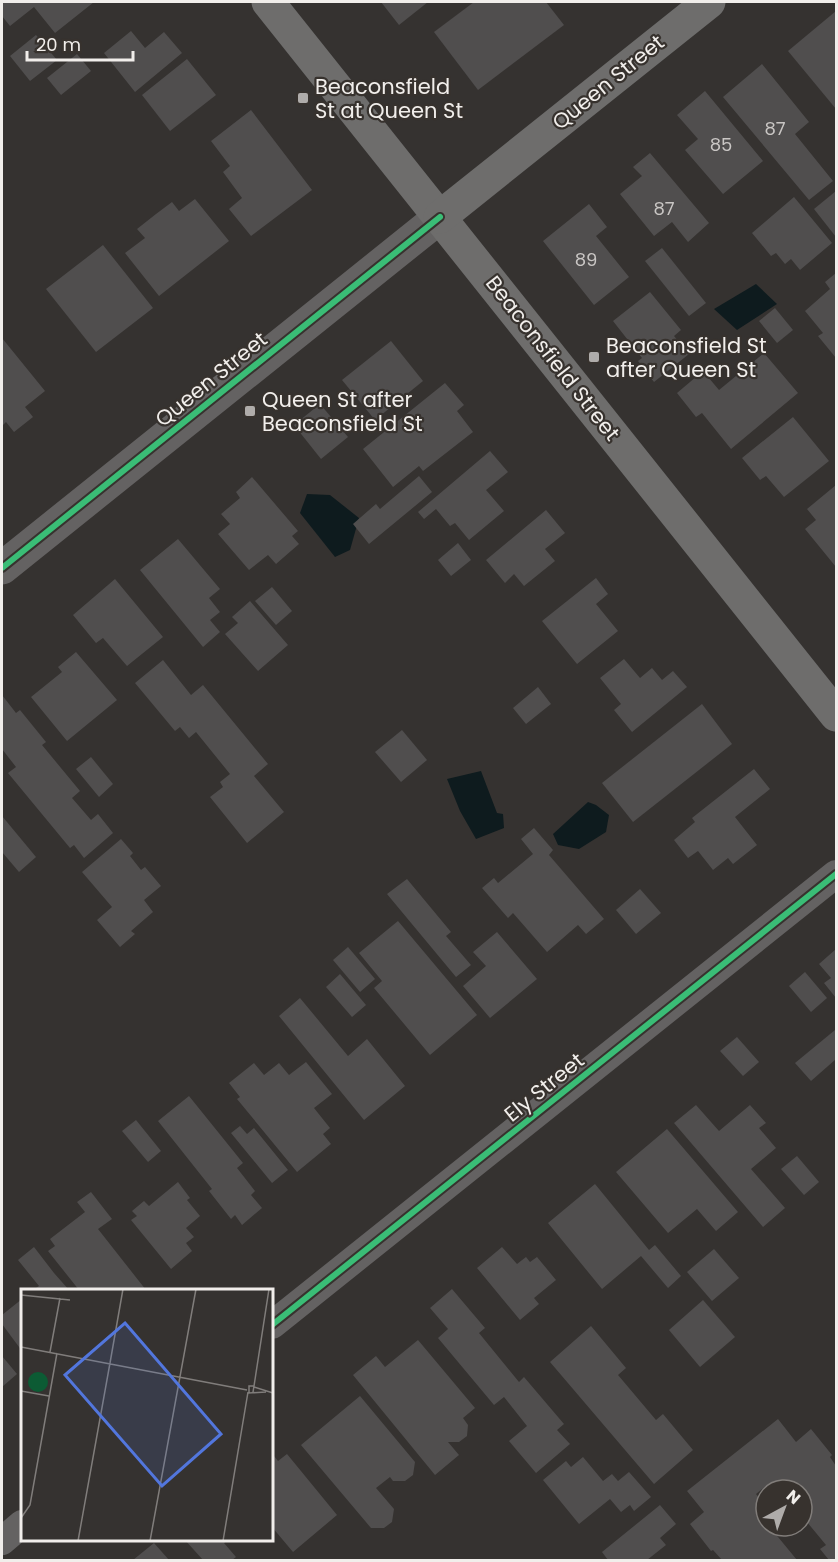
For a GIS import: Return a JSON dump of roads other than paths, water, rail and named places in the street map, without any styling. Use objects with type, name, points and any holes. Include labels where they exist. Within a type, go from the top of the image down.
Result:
[{"type":"main road","name":"Beaconsfield Street","points":[[268,2],[837,715]]},
{"type":"main road","name":"Queen Street","points":[[440,217],[710,2]]},
{"type":"street","name":"Queen Street","points":[[2,568],[440,217]]},
{"type":"street","name":"Ely Street","points":[[273,1324],[837,874]]},
{"type":"street","points":[[2,1541],[21,1525]]},
{"type":"place","name":"Beaconsfield St at Queen St","points":[[303,98]]},
{"type":"place","name":"Beaconsfield St after Queen St","points":[[594,357]]},
{"type":"place","name":"Queen St after Beaconsfield St","points":[[250,411]]}]
